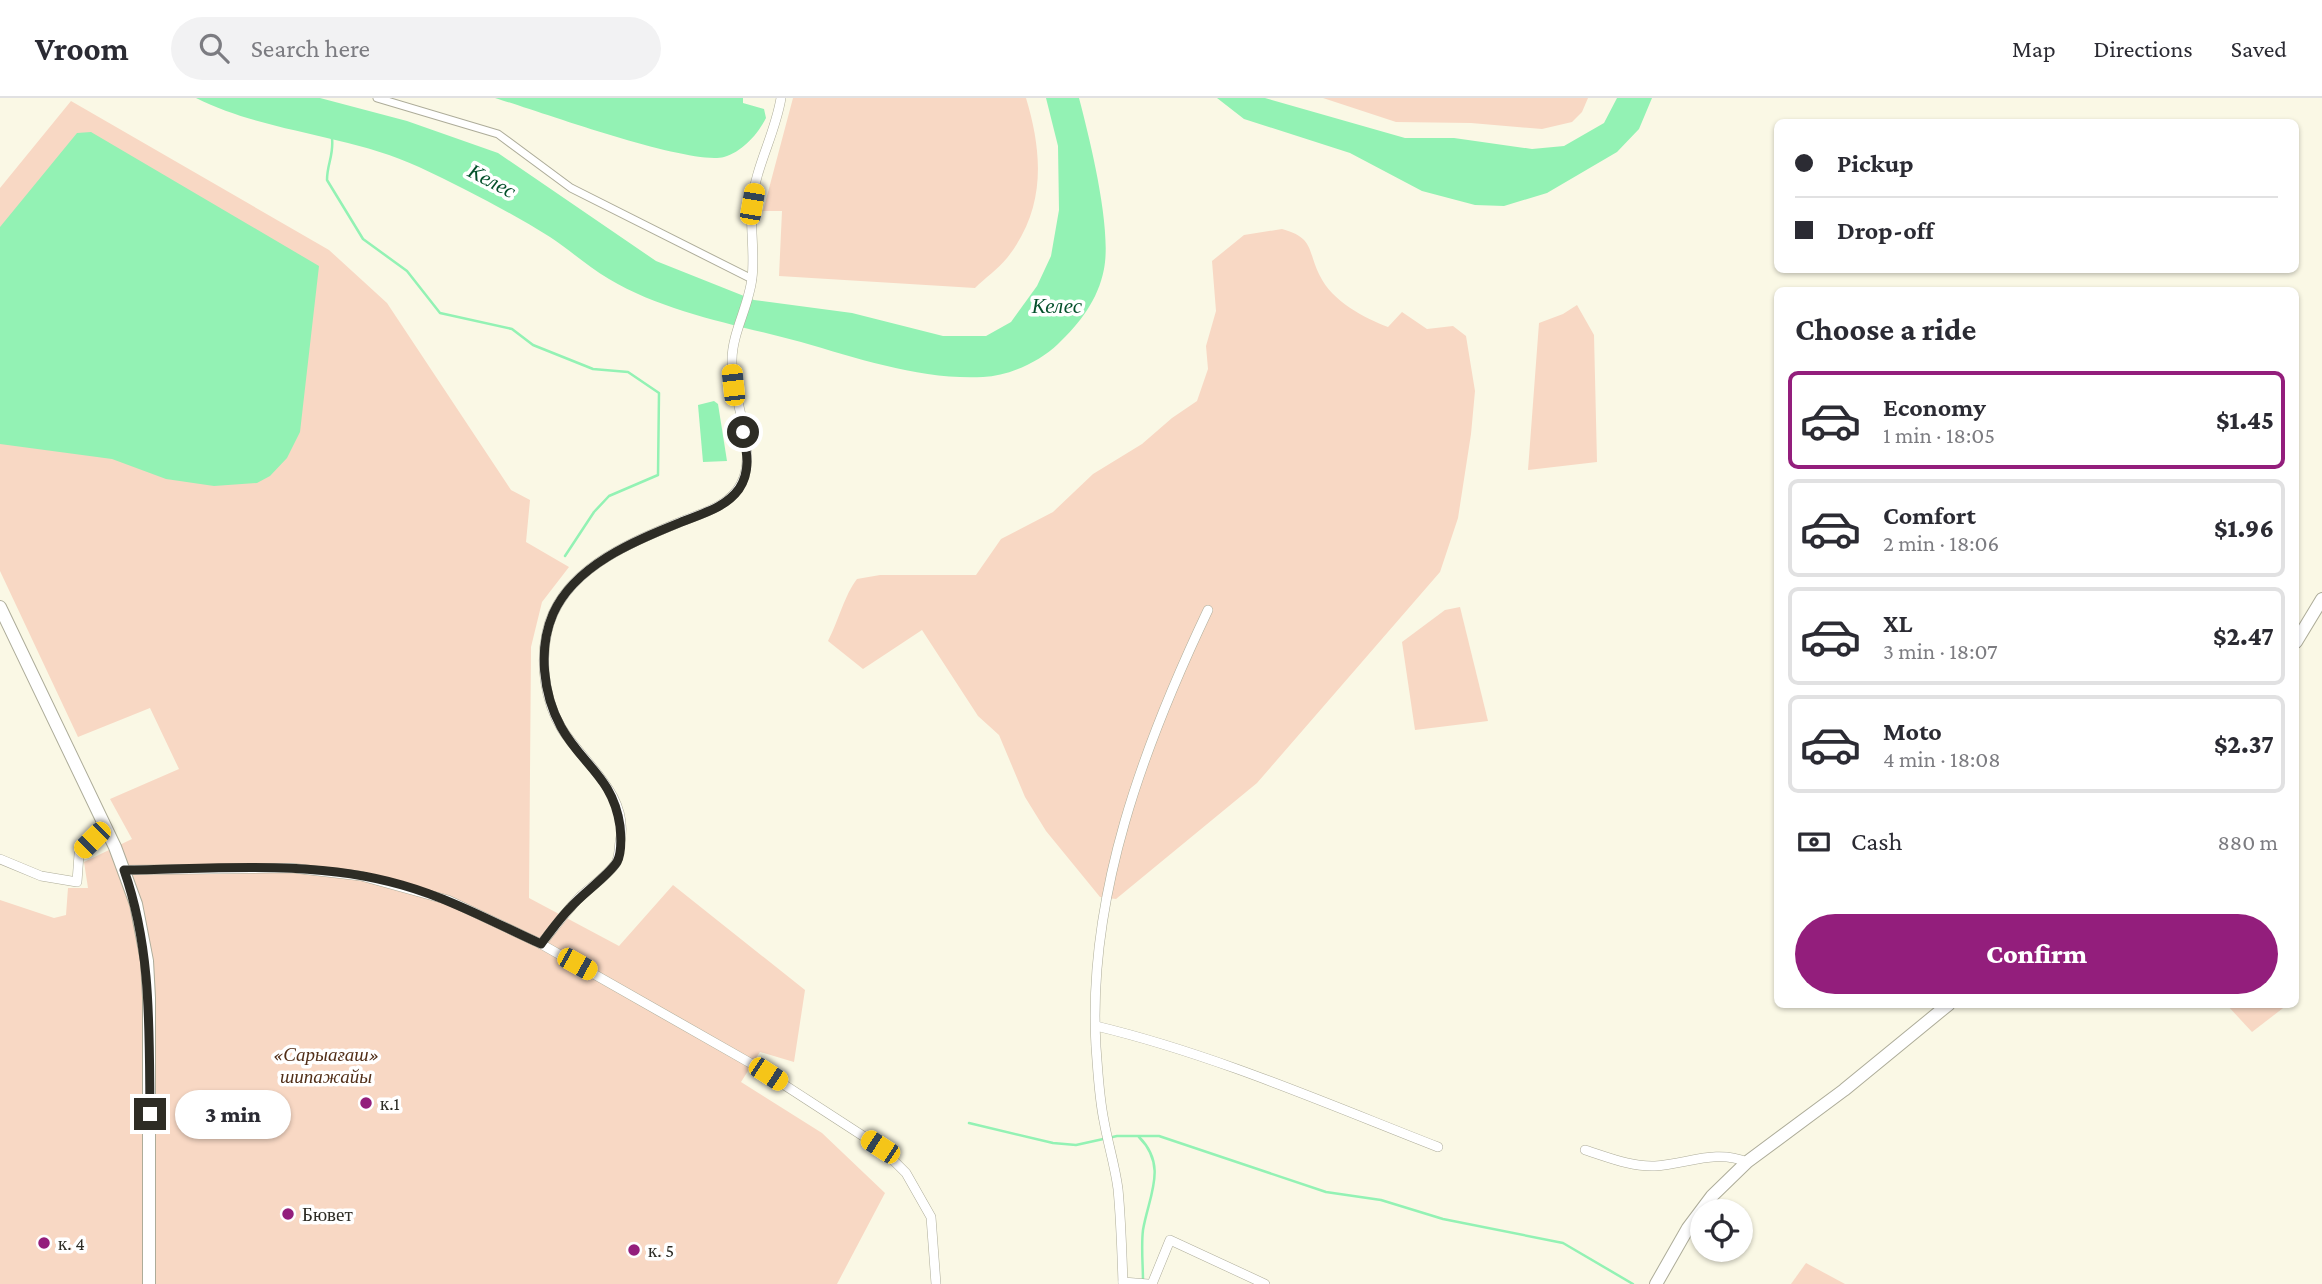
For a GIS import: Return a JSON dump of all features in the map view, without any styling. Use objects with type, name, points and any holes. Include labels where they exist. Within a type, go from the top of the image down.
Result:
[{"type":"main road","points":[[2299,637],[2322,599]]},
{"type":"main road","points":[[0,607],[106,827],[136,904],[147,961],[149,998],[149,1284]]},
{"type":"main road","points":[[1656,1284],[1688,1228],[1712,1196],[1747,1162],[1844,1090],[1944,1008]]},
{"type":"street","points":[[377,98],[498,134],[571,188],[752,279]]},
{"type":"street","points":[[541,944],[569,908],[617,862],[621,837],[617,804],[595,768],[562,729],[550,703],[544,675],[547,633],[565,592],[584,573],[646,536],[717,507],[740,488],[748,456],[732,356],[752,279],[752,204],[758,172],[771,142],[781,98]]},
{"type":"street","points":[[1208,610],[1170,691],[1122,832],[1102,919],[1095,984],[1103,1118],[1117,1187],[1123,1283],[1150,1284],[1170,1240],[1265,1284]]},
{"type":"street","points":[[0,859],[41,876],[77,882],[79,853],[106,827]]},
{"type":"street","points":[[124,870],[292,868],[361,876],[448,900],[541,944],[740,1057],[880,1147],[906,1173],[931,1217],[936,1284]]},
{"type":"street","points":[[1096,1026],[1154,1040],[1257,1076],[1438,1147]]},
{"type":"street","points":[[1585,1150],[1634,1165],[1655,1166],[1722,1155],[1747,1162]]},
{"type":"green space","points":[[793,98],[1026,98],[1038,160],[1035,201],[1020,239],[1000,266],[975,288],[779,276],[782,211],[763,211]]},
{"type":"green space","points":[[1323,98],[1588,98],[1582,112],[1572,122],[1542,129],[1471,123],[1396,122]]},
{"type":"green space","name":"«Сарыағаш» шипажайы","points":[[71,101],[329,250],[387,303],[511,490],[530,500],[526,542],[569,567],[542,602],[531,647],[529,898],[619,946],[673,885],[805,990],[794,1062],[760,1052],[741,1082],[822,1133],[885,1193],[837,1284],[0,1284],[0,900],[54,918],[66,915],[68,888],[88,888],[84,862],[132,839],[110,799],[179,769],[150,708],[78,737],[0,571],[0,188]]},
{"type":"green space","points":[[1282,229],[1305,241],[1325,285],[1340,301],[1359,314],[1388,327],[1402,312],[1427,329],[1453,326],[1466,336],[1475,391],[1458,518],[1440,572],[1257,783],[1116,899],[1100,897],[1046,831],[1025,797],[999,735],[978,716],[922,630],[863,669],[828,641],[857,579],[880,575],[976,575],[1001,539],[1053,512],[1093,474],[1142,444],[1197,401],[1208,369],[1206,346],[1216,311],[1212,261],[1244,235]]},
{"type":"green space","points":[[1577,305],[1594,335],[1597,462],[1528,470],[1539,323],[1563,314]]},
{"type":"green space","points":[[1460,607],[1488,721],[1415,730],[1402,642],[1445,610]]},
{"type":"green space","points":[[2230,1008],[2283,1008],[2252,1032]]},
{"type":"green space","points":[[1806,1263],[1845,1284],[1791,1284]]},
{"type":"water","name":"Келес","points":[[196,98],[320,98],[407,121],[498,153],[656,261],[754,300],[852,313],[943,336],[986,336],[1011,322],[1037,286],[1051,256],[1059,210],[1058,146],[1046,98],[1079,98],[1103,208],[1106,252],[1104,269],[1093,301],[1081,319],[1058,344],[1033,362],[1003,374],[983,377],[914,372],[703,317],[654,301],[609,279],[518,218],[419,167],[364,147],[250,119]]},
{"type":"water","points":[[495,98],[743,98],[743,103],[764,109],[766,118],[754,136],[731,155],[706,158],[648,146]]},
{"type":"water","points":[[1217,98],[1265,98],[1405,138],[1454,138],[1532,149],[1564,146],[1604,123],[1617,98],[1652,98],[1639,129],[1617,152],[1547,193],[1504,206],[1475,205],[1422,191],[1350,153],[1244,119]]},
{"type":"water","points":[[91,132],[319,266],[300,432],[287,458],[270,476],[257,483],[214,486],[166,479],[112,459],[0,444],[0,227],[77,133]]},
{"type":"water","points":[[714,401],[718,404],[727,461],[703,462],[698,405]]},
{"type":"waterway","points":[[332,138],[327,180],[363,239],[407,271],[440,313],[512,329],[533,345],[593,369],[628,372],[659,393],[658,475],[609,496],[594,512],[565,556]]},
{"type":"waterway","points":[[969,1123],[1053,1143],[1076,1145],[1117,1136],[1159,1136],[1326,1192],[1381,1200],[1443,1219],[1563,1243],[1633,1284]]},
{"type":"waterway","points":[[1139,1137],[1148,1148],[1155,1170],[1143,1230],[1143,1281]]},
{"type":"place","name":"к.1","points":[[366,1103]]},
{"type":"place","name":"Бювет","points":[[288,1214]]},
{"type":"place","name":"к. 4","points":[[44,1243]]},
{"type":"place","name":"к. 5","points":[[634,1250]]},
{"type":"route","points":[[150,1114],[147,961],[136,904],[124,870],[292,868],[361,876],[448,900],[541,944],[569,908],[617,862],[621,837],[617,804],[595,768],[562,729],[550,703],[544,675],[547,633],[553,613],[565,592],[584,573],[646,536],[717,507],[740,488],[748,456],[743,432]]}]
